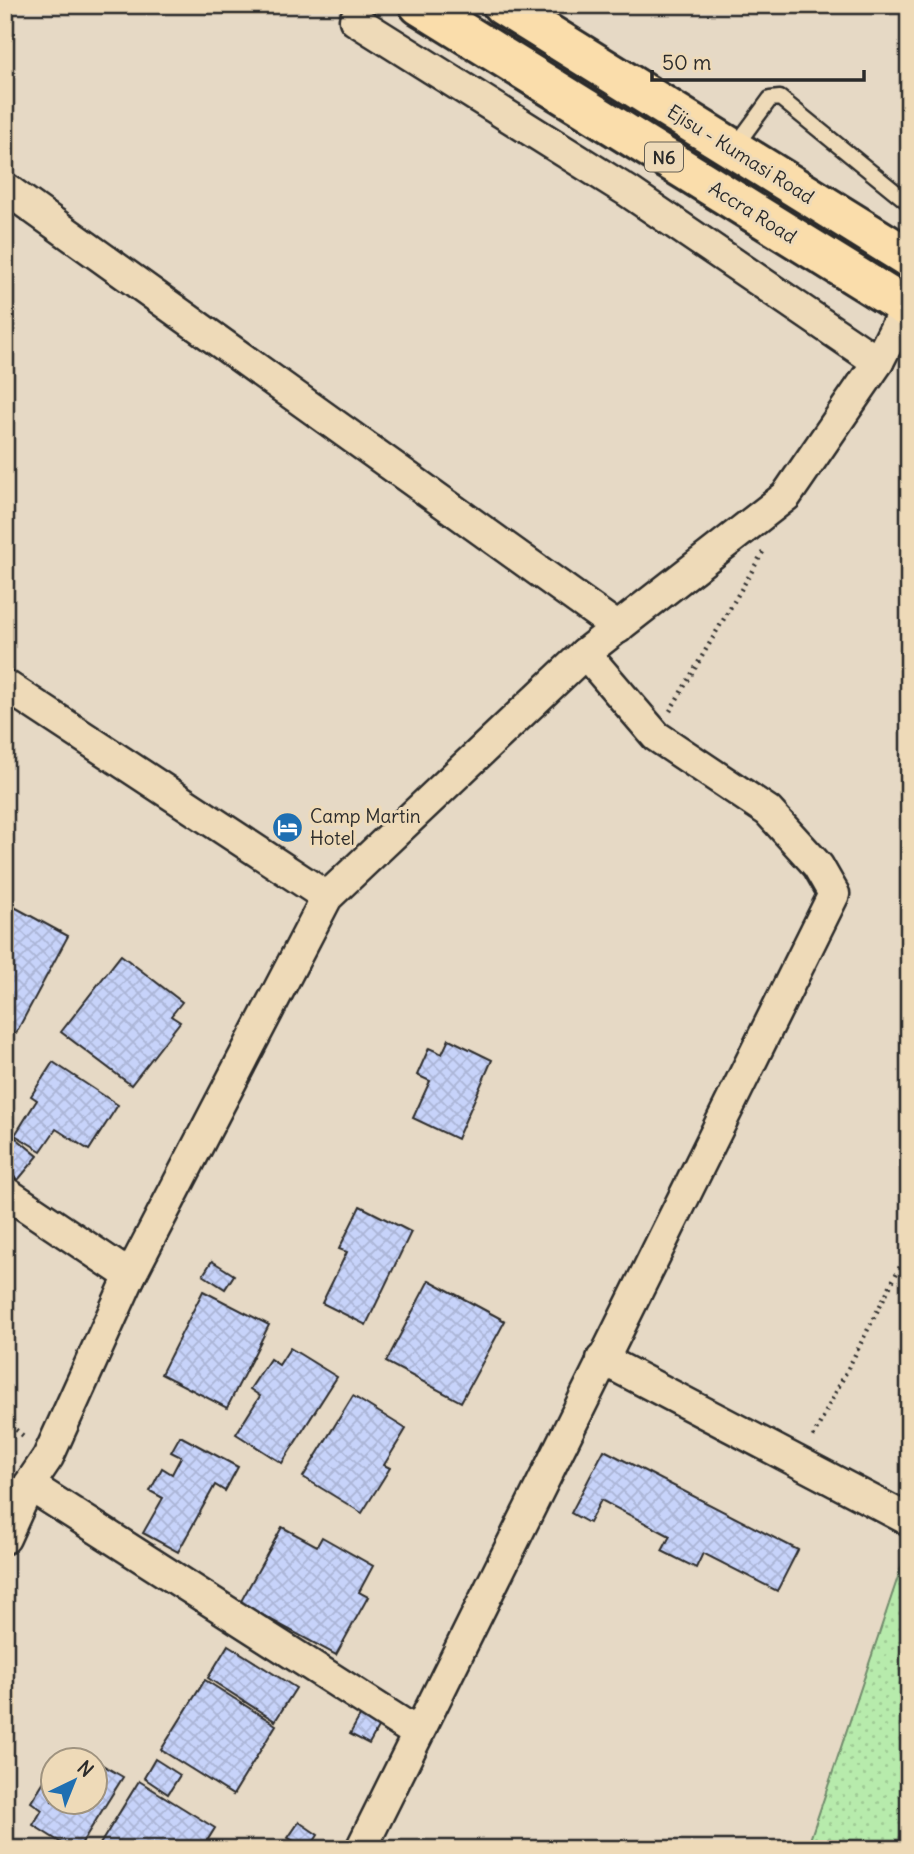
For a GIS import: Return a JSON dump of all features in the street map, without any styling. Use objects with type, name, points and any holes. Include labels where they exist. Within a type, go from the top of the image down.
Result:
[{"type":"highway","name":"Accra Road","points":[[419,5],[907,308]]},
{"type":"highway","name":"Ejisu - Kumasi Road","points":[[502,5],[909,258]]},
{"type":"street","points":[[355,20],[629,192],[878,362]]},
{"type":"street","points":[[5,188],[618,628]]},
{"type":"street","points":[[5,1538],[29,1485],[48,1457],[130,1276],[327,897],[584,653],[786,496],[878,362],[907,308]]},
{"type":"street","points":[[361,1849],[834,894],[818,866],[768,811],[656,736],[584,653]]},
{"type":"street","points":[[5,685],[327,897]]},
{"type":"street","points":[[5,1192],[130,1276]]},
{"type":"street","points":[[602,1359],[909,1520]]},
{"type":"street","points":[[29,1485],[417,1733]]},
{"type":"lane","points":[[733,149],[770,99],[780,98],[890,191],[909,203]]},
{"type":"path","points":[[656,736],[769,544]]},
{"type":"path","points":[[800,1463],[909,1249]]},
{"type":"green space","points":[[903,1562],[909,1564],[909,1849],[807,1849]]},
{"type":"building","points":[[5,902],[68,936],[16,1033],[5,1027]]},
{"type":"building","points":[[121,955],[182,1002],[171,1016],[180,1022],[131,1085],[61,1032]]},
{"type":"building","points":[[449,1039],[492,1060],[457,1139],[413,1118],[430,1081],[417,1075],[429,1048],[442,1054]]},
{"type":"building","points":[[53,1062],[118,1105],[89,1150],[56,1129],[41,1151],[15,1135],[37,1100],[31,1096]]},
{"type":"building","points":[[5,1126],[38,1156],[18,1180],[5,1169]]},
{"type":"building","points":[[360,1206],[411,1232],[366,1325],[322,1303],[347,1252],[339,1249]]},
{"type":"building","points":[[212,1261],[234,1275],[225,1289],[203,1275]]},
{"type":"building","points":[[429,1280],[505,1321],[461,1402],[386,1362]]},
{"type":"building","points":[[203,1291],[269,1325],[227,1408],[161,1374]]},
{"type":"building","points":[[290,1348],[337,1377],[282,1463],[236,1434],[260,1396],[250,1389],[270,1359],[279,1365]]},
{"type":"building","points":[[353,1396],[406,1429],[384,1465],[390,1468],[362,1513],[303,1477]]},
{"type":"building","points":[[180,1436],[238,1467],[225,1491],[215,1485],[178,1552],[143,1533],[163,1498],[150,1491],[162,1468],[172,1474],[181,1457],[171,1452]]},
{"type":"building","points":[[604,1450],[798,1550],[777,1591],[703,1553],[696,1568],[662,1551],[670,1536],[601,1500],[589,1523],[571,1513]]},
{"type":"building","points":[[282,1527],[317,1546],[322,1537],[373,1566],[359,1592],[368,1597],[336,1655],[240,1603]]},
{"type":"building","points":[[228,1645],[296,1688],[275,1721],[208,1678]]},
{"type":"building","points":[[205,1680],[276,1725],[233,1795],[161,1750]]},
{"type":"building","points":[[361,1714],[380,1724],[369,1744],[350,1734]]},
{"type":"building","points":[[155,1759],[180,1775],[168,1794],[144,1778]]},
{"type":"building","points":[[108,1768],[123,1777],[108,1801]]},
{"type":"building","points":[[139,1781],[215,1828],[202,1849],[97,1849]]},
{"type":"building","points":[[38,1791],[38,1807],[31,1802]]},
{"type":"building","points":[[39,1815],[99,1815],[78,1849],[71,1849],[33,1825]]},
{"type":"building","points":[[299,1822],[318,1835],[309,1849],[288,1838]]},
{"type":"place","name":"Camp Martin Hotel","points":[[287,827]]}]
